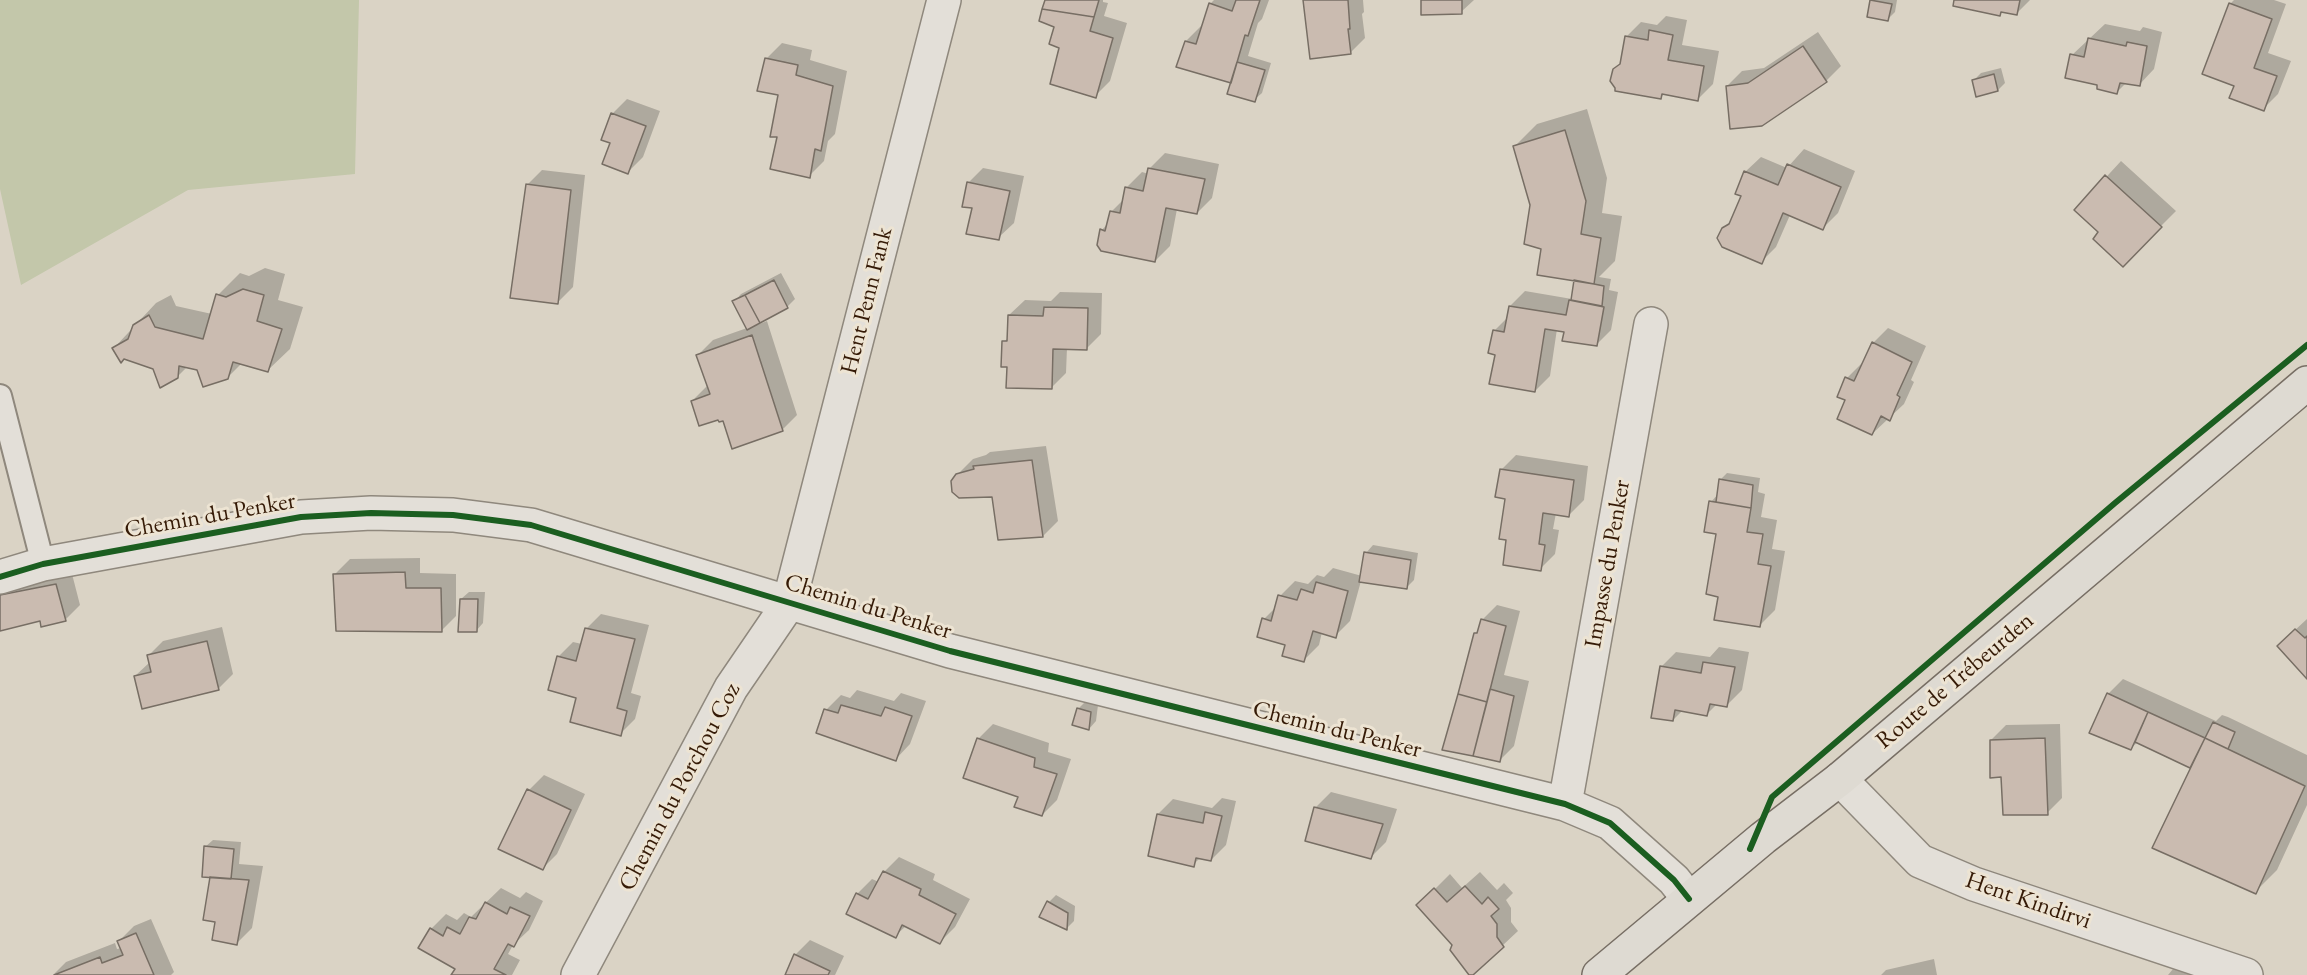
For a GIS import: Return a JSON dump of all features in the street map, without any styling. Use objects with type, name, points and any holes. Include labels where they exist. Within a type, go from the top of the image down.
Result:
[{"type":"main road","name":"Route de Trébeurden","points":[[1599,975],[1763,838],[1840,779],[2307,382]]},
{"type":"street","name":"Hent Penn Fank","points":[[789,603],[944,0]]},
{"type":"street","name":"Impasse du Penker","points":[[1565,804],[1651,324]]},
{"type":"street","name":"Chemin du Penker","points":[[0,577],[43,564],[301,517],[371,513],[453,515],[531,525],[950,651],[1565,804],[1610,823],[1674,880],[1689,899]]},
{"type":"street","name":"Chemin du Porchou Coz","points":[[578,975],[731,688],[789,603]]},
{"type":"street","name":"Hent Kindirvi","points":[[1840,779],[1920,861],[1974,884],[2246,975]]},
{"type":"lane","points":[[0,396],[43,564]]},
{"type":"green space","points":[[0,0],[359,0],[355,174],[188,190],[21,285],[0,189]]},
{"type":"building","points":[[1045,0],[1099,0],[1094,17],[1042,9]]},
{"type":"building","points":[[1236,0],[1260,0],[1248,36],[1245,35],[1231,83],[1176,67],[1185,41],[1196,44],[1209,3],[1232,11]]},
{"type":"building","points":[[1303,0],[1348,0],[1351,54],[1310,59]]},
{"type":"building","points":[[1421,0],[1462,0],[1462,14],[1421,15]]},
{"type":"building","points":[[1870,0],[1892,4],[1888,21],[1867,17]]},
{"type":"building","points":[[1954,0],[2020,0],[2017,15],[2001,12],[2000,16],[1953,6]]},
{"type":"building","points":[[2229,3],[2272,19],[2254,68],[2277,76],[2264,111],[2229,98],[2234,86],[2202,74]]},
{"type":"building","points":[[1042,9],[1094,17],[1090,31],[1113,38],[1096,98],[1050,84],[1059,48],[1049,44],[1054,27],[1039,21]]},
{"type":"building","points":[[1649,30],[1673,35],[1668,60],[1704,66],[1698,101],[1662,94],[1661,99],[1615,91],[1610,81],[1613,69],[1620,64],[1625,36],[1648,40]]},
{"type":"building","points":[[2088,38],[2126,46],[2127,42],[2147,46],[2140,86],[2120,83],[2117,94],[2097,89],[2097,85],[2065,78],[2070,54],[2084,57]]},
{"type":"building","points":[[1803,46],[1827,82],[1762,126],[1730,129],[1726,86],[1748,83]]},
{"type":"building","points":[[765,58],[798,65],[796,75],[833,86],[821,151],[815,149],[810,178],[770,169],[777,137],[770,137],[778,95],[757,91]]},
{"type":"building","points":[[1237,62],[1265,70],[1255,102],[1227,94]]},
{"type":"building","points":[[1994,74],[1998,91],[1976,97],[1972,80]]},
{"type":"building","points":[[611,113],[646,126],[628,174],[602,164],[610,143],[601,140]]},
{"type":"building","points":[[1565,130],[1586,201],[1581,234],[1601,238],[1594,284],[1537,275],[1541,249],[1524,244],[1530,205],[1513,146]]},
{"type":"building","points":[[1787,164],[1841,187],[1823,230],[1783,213],[1762,264],[1722,247],[1717,238],[1722,228],[1729,224],[1741,196],[1735,194],[1744,171],[1778,185]]},
{"type":"building","points":[[1148,168],[1205,179],[1197,214],[1166,208],[1155,262],[1101,251],[1097,245],[1100,229],[1105,231],[1110,211],[1120,213],[1125,187],[1143,191]]},
{"type":"building","points":[[2105,175],[2162,227],[2123,267],[2093,239],[2098,232],[2074,210]]},
{"type":"building","points":[[967,182],[1010,191],[999,240],[966,234],[972,208],[962,207]]},
{"type":"building","points":[[526,184],[571,190],[558,304],[510,298]]},
{"type":"building","points":[[774,280],[788,308],[760,323],[745,295]]},
{"type":"building","points":[[1574,280],[1604,286],[1602,306],[1571,300]]},
{"type":"building","points":[[243,289],[264,295],[257,321],[282,329],[268,372],[233,362],[228,379],[203,387],[197,370],[179,366],[178,378],[160,388],[153,369],[124,359],[121,363],[112,348],[128,339],[133,325],[149,315],[155,327],[203,339],[216,294],[226,297]]},
{"type":"building","points":[[745,295],[760,323],[747,330],[732,301]]},
{"type":"building","points":[[1569,300],[1604,307],[1597,346],[1562,341],[1564,332],[1545,329],[1535,392],[1489,384],[1495,355],[1488,353],[1493,330],[1504,332],[1509,306],[1566,315]]},
{"type":"building","points":[[1044,307],[1088,308],[1087,350],[1053,349],[1052,389],[1006,388],[1007,367],[1001,367],[1002,341],[1007,341],[1008,315],[1043,316]]},
{"type":"building","points":[[752,335],[783,431],[732,449],[723,421],[718,420],[699,426],[691,401],[710,394],[696,355]]},
{"type":"building","points":[[1872,342],[1912,362],[1897,395],[1900,397],[1890,421],[1881,416],[1872,435],[1837,419],[1845,400],[1837,397],[1845,377],[1854,381]]},
{"type":"building","points":[[1032,460],[1043,537],[998,540],[992,497],[959,498],[952,492],[951,481],[956,474],[974,469],[973,466]]},
{"type":"building","points":[[1500,469],[1574,480],[1569,517],[1543,513],[1539,544],[1545,545],[1541,571],[1503,565],[1506,540],[1499,539],[1505,499],[1495,497]]},
{"type":"building","points":[[1719,479],[1753,485],[1751,508],[1716,502]]},
{"type":"building","points":[[1709,501],[1751,508],[1747,532],[1763,534],[1758,564],[1771,566],[1760,627],[1714,620],[1718,597],[1706,594],[1716,534],[1704,532]]},
{"type":"building","points":[[1364,552],[1411,560],[1407,589],[1359,582]]},
{"type":"building","points":[[405,572],[406,588],[441,588],[442,632],[336,631],[333,574]]},
{"type":"building","points":[[1316,582],[1348,591],[1336,638],[1313,631],[1304,662],[1282,656],[1285,645],[1257,637],[1262,618],[1271,621],[1278,595],[1297,600],[1301,589],[1313,593]]},
{"type":"building","points":[[56,584],[66,621],[41,627],[40,621],[0,631],[0,595]]},
{"type":"building","points":[[460,599],[478,599],[477,632],[458,632]]},
{"type":"building","points":[[1481,619],[1506,626],[1487,702],[1458,694],[1474,633],[1477,633]]},
{"type":"building","points":[[585,628],[635,639],[617,708],[627,711],[621,736],[570,722],[576,698],[548,690],[557,656],[576,661]]},
{"type":"building","points":[[2295,629],[2305,638],[2307,636],[2307,679],[2277,646]]},
{"type":"building","points":[[207,641],[219,690],[142,709],[134,676],[151,672],[147,655]]},
{"type":"building","points":[[1703,662],[1735,667],[1727,707],[1710,704],[1707,716],[1675,710],[1673,721],[1651,718],[1660,666],[1701,673]]},
{"type":"building","points":[[1490,689],[1514,696],[1500,762],[1473,756]]},
{"type":"building","points":[[2107,693],[2148,712],[2131,750],[2089,733]]},
{"type":"building","points":[[1458,694],[1487,702],[1473,756],[1442,750]]},
{"type":"building","points":[[841,705],[881,716],[885,707],[912,716],[896,761],[816,733],[824,709],[838,713]]},
{"type":"building","points":[[1077,708],[1091,712],[1089,730],[1072,725]]},
{"type":"building","points":[[2148,712],[2205,738],[2190,768],[2135,742]]},
{"type":"building","points":[[2213,722],[2235,732],[2228,749],[2205,738]]},
{"type":"building","points":[[977,738],[1035,758],[1034,767],[1057,774],[1042,816],[1014,807],[1018,797],[963,778]]},
{"type":"building","points":[[2045,738],[2048,815],[2003,815],[2001,777],[1990,778],[1990,740]]},
{"type":"building","points":[[2205,738],[2305,786],[2256,894],[2152,848]]},
{"type":"building","points":[[527,789],[571,810],[543,870],[498,849]]},
{"type":"building","points":[[1314,807],[1383,824],[1371,859],[1305,841]]},
{"type":"building","points":[[1205,812],[1222,816],[1211,861],[1196,858],[1194,867],[1148,856],[1157,814],[1203,823]]},
{"type":"building","points":[[204,846],[234,849],[231,879],[202,877]]},
{"type":"building","points":[[883,871],[921,889],[919,895],[956,914],[940,944],[902,925],[896,938],[846,914],[856,893],[868,899]]},
{"type":"building","points":[[210,877],[249,880],[237,945],[212,940],[215,922],[203,920]]},
{"type":"building","points":[[1465,886],[1482,904],[1488,897],[1499,909],[1491,916],[1497,924],[1497,937],[1504,947],[1473,975],[1469,975],[1450,950],[1452,945],[1416,905],[1434,888],[1447,902]]},
{"type":"building","points":[[1047,901],[1068,913],[1067,930],[1039,917]]},
{"type":"building","points":[[485,902],[507,914],[510,907],[530,916],[514,947],[508,944],[494,969],[506,975],[451,975],[455,969],[418,948],[430,928],[443,936],[447,927],[460,934],[469,917],[476,919]]},
{"type":"building","points":[[136,933],[154,975],[54,975],[100,957],[102,963],[123,955],[117,941]]},
{"type":"building","points":[[794,954],[830,971],[828,975],[785,975]]},
{"type":"cycle path","points":[[1750,849],[1772,797],[2115,503],[2307,345]]},
{"type":"cycle path","points":[[0,577],[43,564],[301,517],[371,513],[453,515],[531,525],[950,651],[1565,804],[1610,823],[1674,880],[1689,899]]}]
